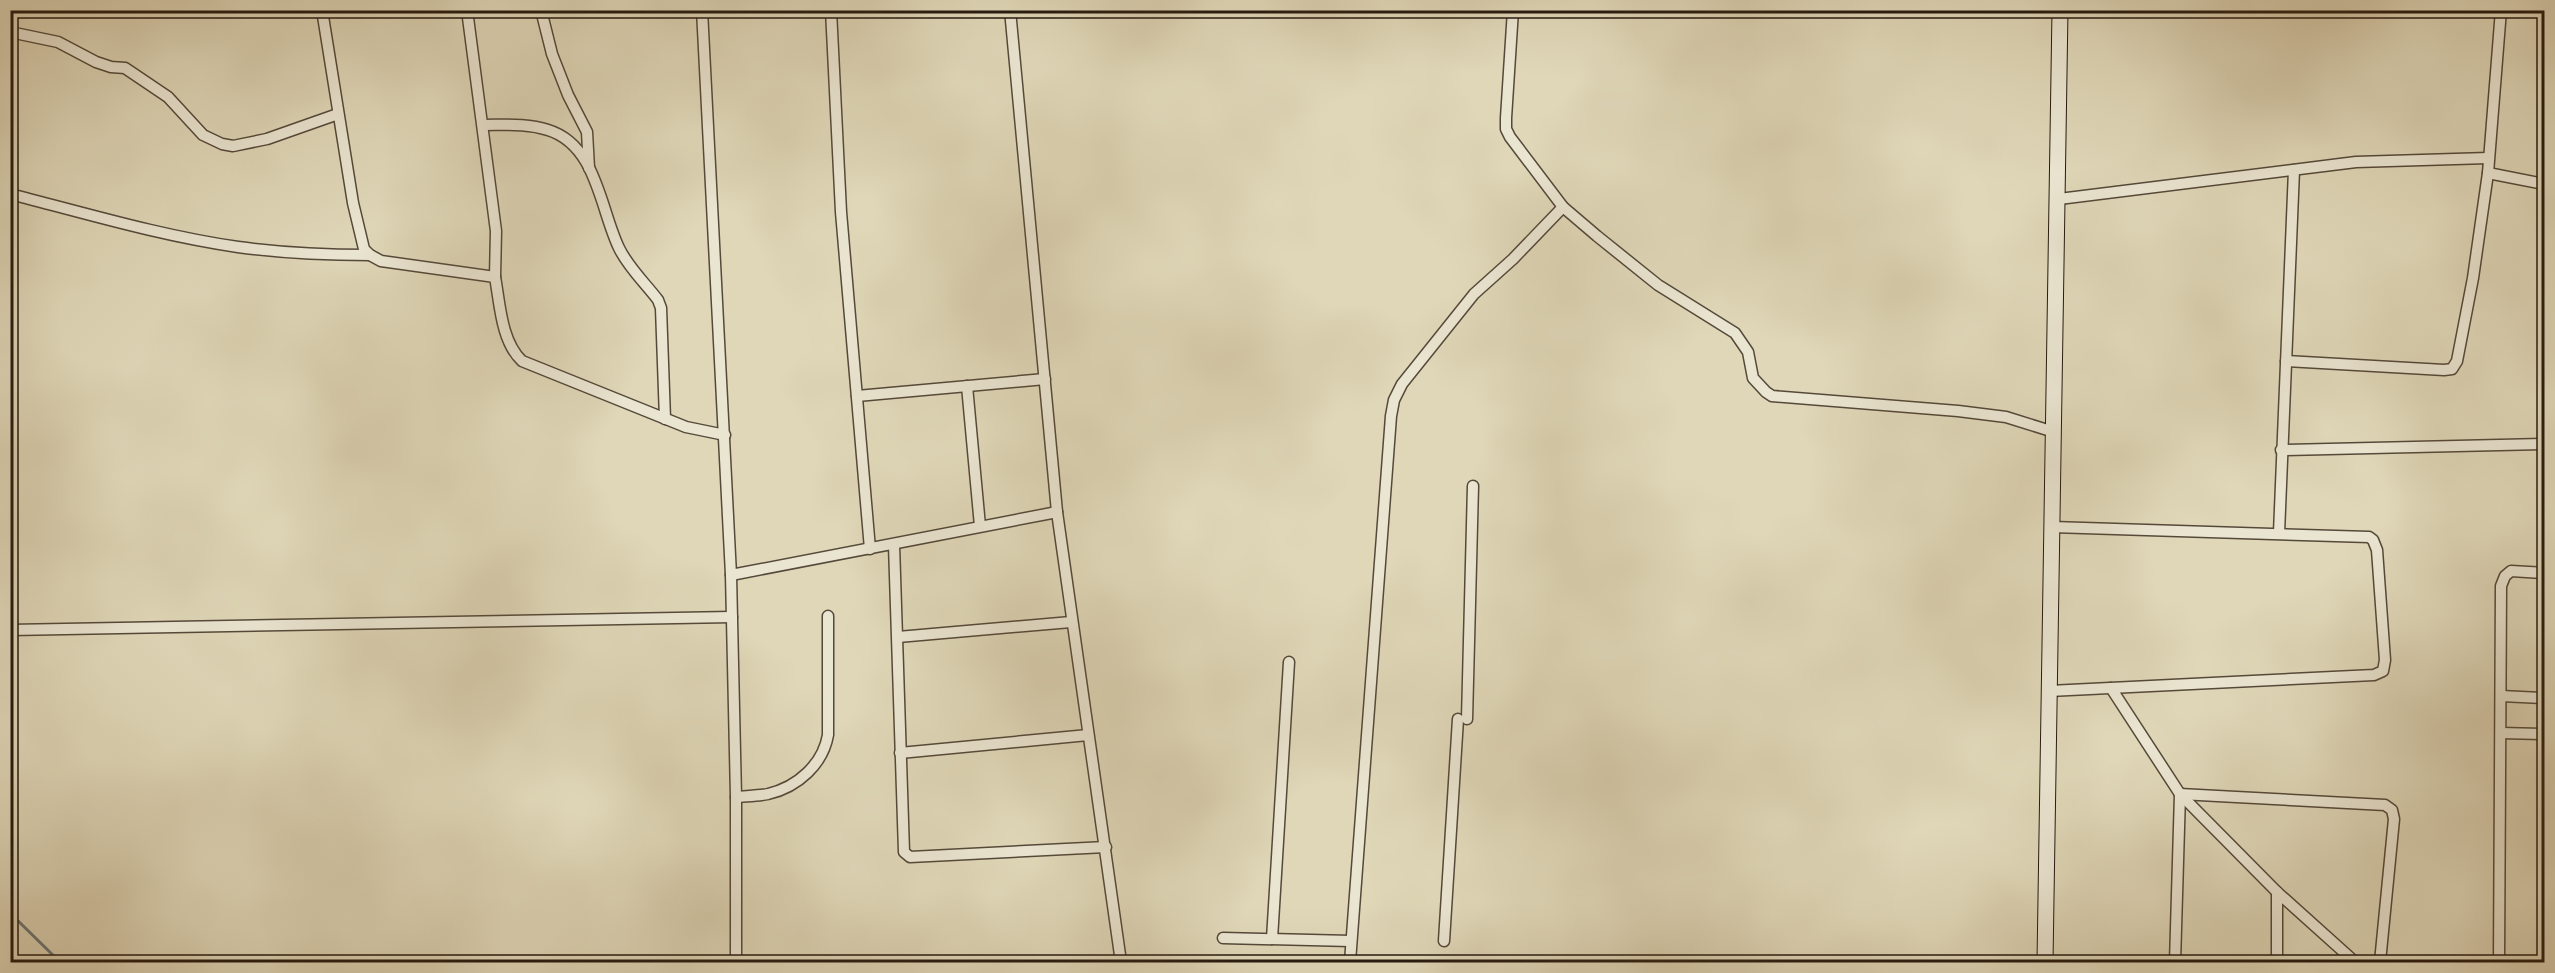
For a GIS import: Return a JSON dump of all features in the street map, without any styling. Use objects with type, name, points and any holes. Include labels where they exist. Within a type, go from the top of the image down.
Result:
[{"type":"street","points":[[321,10],[360,241],[370,255]]},
{"type":"street","points":[[466,10],[484,125],[496,231],[495,277],[508,341],[513,352],[522,361],[665,419],[698,431],[725,435]]},
{"type":"street","points":[[541,10],[552,54],[568,95],[587,132],[590,168],[619,247],[662,308],[665,419]]},
{"type":"street","points":[[702,10],[725,435],[732,616],[736,797],[736,963]]},
{"type":"street","points":[[831,10],[841,212],[870,549]]},
{"type":"street","points":[[1010,10],[1057,512],[1121,963]]},
{"type":"street","points":[[1513,10],[1506,129],[1510,137],[1563,207],[1658,285],[1735,333],[1748,352],[1754,378],[1766,392],[1772,396],[2006,417],[2054,432]]},
{"type":"street","points":[[2045,963],[2059,199],[2060,10]]},
{"type":"street","points":[[2286,361],[2444,370],[2452,369],[2457,361],[2473,278],[2488,173],[2501,10]]},
{"type":"street","points":[[10,32],[58,42],[96,62],[111,67],[125,68],[168,97],[203,135],[222,144],[233,146],[267,139],[338,114]]},
{"type":"street","points":[[484,125],[530,126],[549,130],[574,146],[590,168]]},
{"type":"street","points":[[2059,199],[2376,160],[2488,158]]},
{"type":"street","points":[[2279,533],[2294,170]]},
{"type":"street","points":[[2488,173],[2544,184]]},
{"type":"street","points":[[10,194],[188,238],[237,247],[298,254],[370,255],[391,263],[495,277]]},
{"type":"street","points":[[1350,963],[1394,400],[1402,384],[1474,294],[1563,207]]},
{"type":"street","points":[[857,396],[1045,379]]},
{"type":"street","points":[[967,386],[980,526]]},
{"type":"street","points":[[2281,450],[2544,444]]},
{"type":"street","points":[[1444,941],[1462,719],[1473,486]]},
{"type":"street","points":[[730,575],[1057,512]]},
{"type":"street","points":[[2049,691],[2374,675],[2383,671],[2385,660],[2377,550],[2373,540],[2364,536],[2052,526]]},
{"type":"street","points":[[894,545],[903,849],[910,857],[1106,847]]},
{"type":"street","points":[[2499,963],[2502,586],[2505,576],[2511,571],[2544,573]]},
{"type":"street","points":[[10,630],[732,616]]},
{"type":"street","points":[[736,797],[769,794],[779,790],[811,771],[826,749],[828,616]]},
{"type":"street","points":[[898,637],[1071,622]]},
{"type":"street","points":[[1272,939],[1289,662]]},
{"type":"street","points":[[2111,688],[2180,794],[2277,892],[2355,963]]},
{"type":"street","points":[[2501,696],[2544,698]]},
{"type":"street","points":[[2501,733],[2544,734]]},
{"type":"street","points":[[900,753],[1088,735]]},
{"type":"street","points":[[2175,963],[2180,794]]},
{"type":"street","points":[[2180,794],[2385,805],[2392,810],[2394,819],[2380,963]]},
{"type":"street","points":[[2277,892],[2277,963]]},
{"type":"street","points":[[1223,938],[1351,941]]},
{"type":"waterway","points":[[10,913],[60,962]]}]
